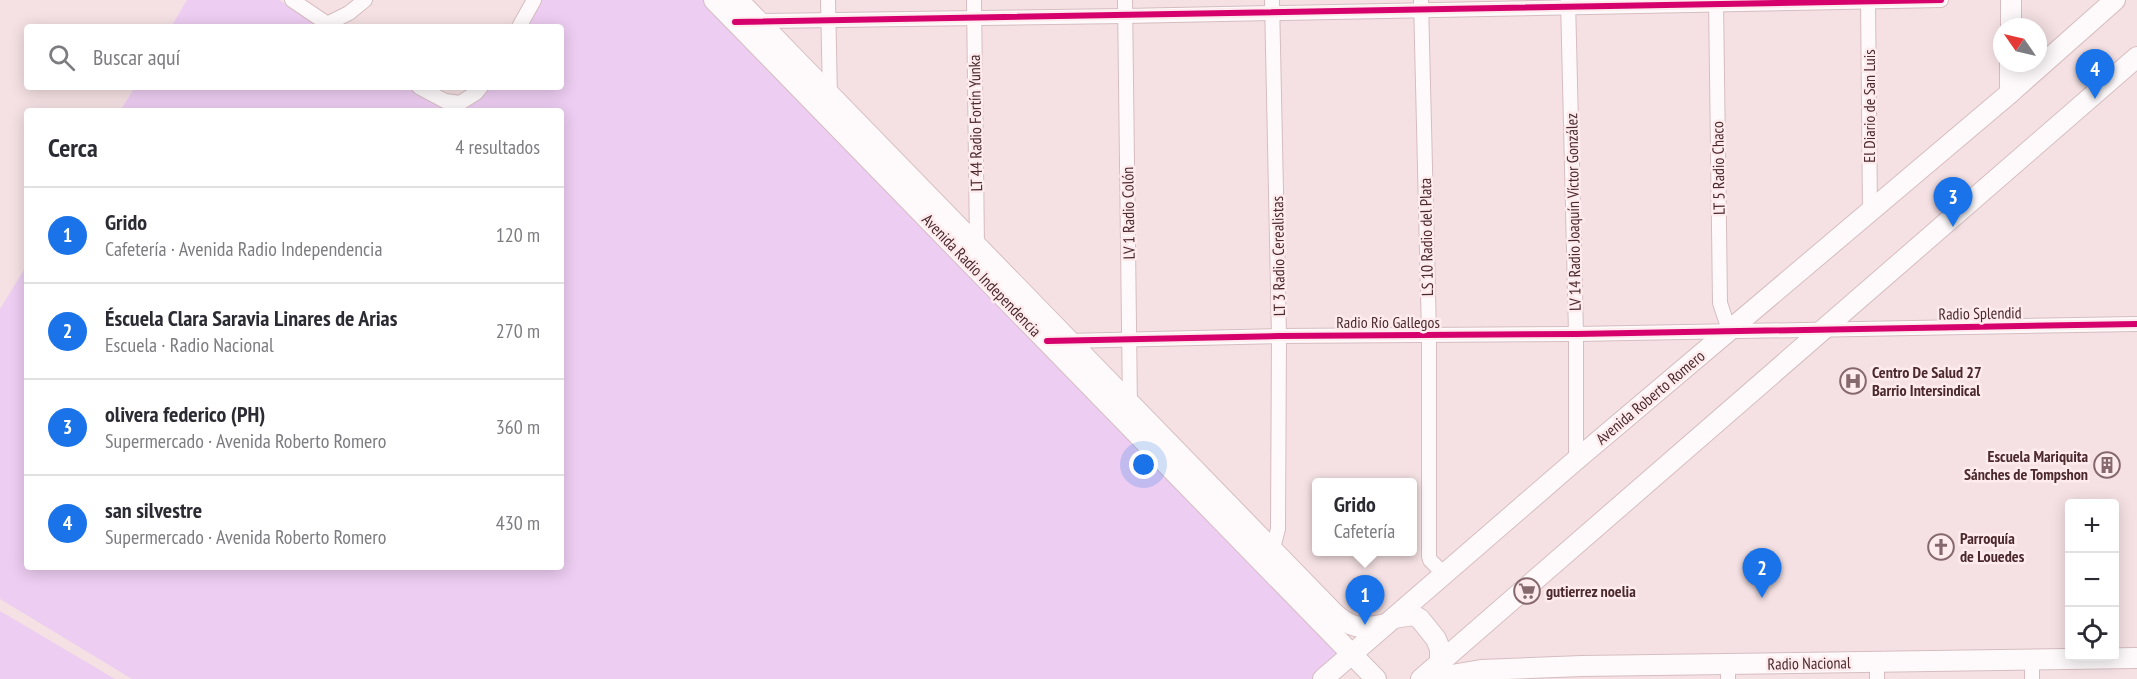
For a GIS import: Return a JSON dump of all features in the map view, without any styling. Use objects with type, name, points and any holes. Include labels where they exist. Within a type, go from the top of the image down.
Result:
[{"type":"main road","name":"Avenida Radio Independencia","points":[[714,0],[1374,677]]},
{"type":"main road","name":"Avenida Radio Independencia","points":[[738,0],[1341,619],[1359,628],[1413,615],[1420,619],[1436,639],[1440,649],[1436,672]]},
{"type":"main road","points":[[2010,18],[2011,0]]},
{"type":"main road","name":"Avenida Roberto Romero","points":[[1323,679],[1576,460],[2010,93],[2115,0]]},
{"type":"main road","points":[[1436,672],[1823,329],[2137,57]]},
{"type":"main road","points":[[2010,72],[2010,93]]},
{"type":"main road","name":"Radio Nacional","points":[[1436,672],[1481,670],[1877,671],[2032,659],[2137,658]]},
{"type":"main road","points":[[1436,672],[1472,667],[1481,670]]},
{"type":"main road","points":[[1329,679],[1346,670],[1362,670],[1374,677]]},
{"type":"street","points":[[292,0],[328,24]]},
{"type":"street","points":[[331,24],[365,0]]},
{"type":"street","points":[[521,24],[534,0]]},
{"type":"street","points":[[828,0],[831,120]]},
{"type":"street","name":"LT 44 Radio Fortín Yunka","points":[[974,0],[977,246]]},
{"type":"street","name":"LV 1 Radio Colón","points":[[1125,0],[1130,425]]},
{"type":"street","points":[[735,22],[1125,16],[1272,7],[1941,0]]},
{"type":"street","name":"El Diario de San Luis","points":[[1868,1],[1870,212]]},
{"type":"street","name":"LT 5 Radio Chaco","points":[[1716,2],[1720,303],[1729,330]]},
{"type":"street","name":"LV 14 Radio Joaquín Víctor González","points":[[1568,4],[1576,334],[1576,460]]},
{"type":"street","name":"LS 10 Radio del Plata","points":[[1421,5],[1429,335],[1429,556],[1445,575]]},
{"type":"street","name":"LT 3 Radio Cerealistas","points":[[1272,7],[1280,336],[1278,530],[1273,548]]},
{"type":"street","points":[[425,90],[445,101],[460,103],[478,90]]},
{"type":"street","name":"Radio Splendid","points":[[1729,330],[2137,324]]},
{"type":"street","name":"Radio Río Gallegos","points":[[1047,341],[1729,330]]},
{"type":"street","points":[[2032,659],[2032,679]]},
{"type":"shaded area","points":[[187,0],[279,0],[316,24],[173,24]]},
{"type":"shaded area","points":[[535,0],[709,0],[1343,653],[1313,679],[132,679],[0,599],[0,309],[24,270],[24,570],[564,570],[564,108],[122,108],[133,90],[419,90],[442,103],[475,90],[564,90],[564,24],[521,24]]},
{"type":"shaded area","points":[[0,611],[115,679],[0,679]]},
{"type":"cycle path","points":[[735,22],[1941,0]]},
{"type":"cycle path","points":[[1047,341],[2137,324]]},
{"type":"place","name":"san silvestre","points":[[2095,99]]},
{"type":"place","name":"olivera federico (PH)","points":[[1953,227]]},
{"type":"place","name":"Centro De Salud 27 Barrio Intersindical","points":[[1853,381]]},
{"type":"place","name":"Escuela Mariquita Sánches de Tompshon","points":[[2107,465]]},
{"type":"place","name":"Parroquía de Louedes","points":[[1941,547]]},
{"type":"place","name":"gutierrez noelia","points":[[1527,591]]},
{"type":"place","name":"Éscuela Clara Saravia Linares de Arias","points":[[1762,598]]},
{"type":"place","name":"Grido","points":[[1365,625]]}]
